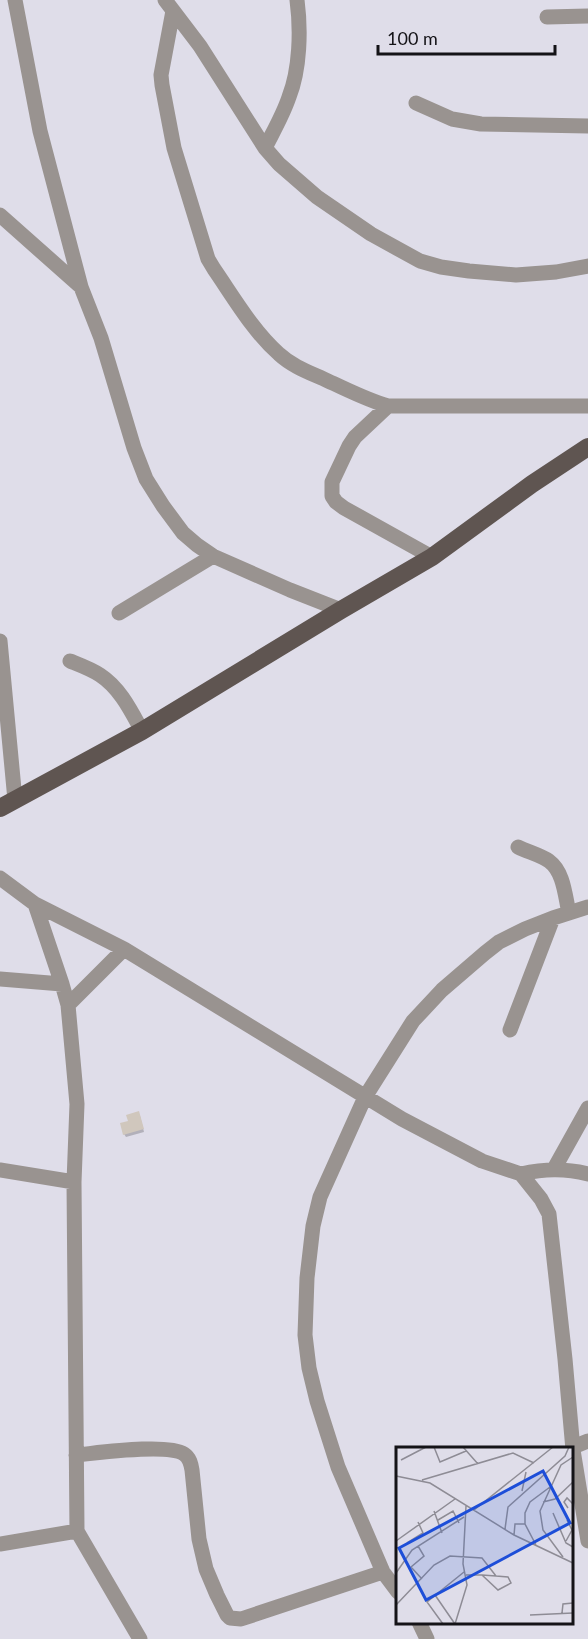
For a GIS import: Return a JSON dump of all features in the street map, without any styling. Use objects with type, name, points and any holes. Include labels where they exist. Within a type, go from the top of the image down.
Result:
[{"type":"main road","points":[[7,804],[142,732],[432,556],[588,447]]},
{"type":"street","points":[[15,0],[40,131],[81,286],[101,339],[134,448],[146,479],[183,533],[213,556],[341,610]]},
{"type":"street","points":[[265,148],[290,96],[295,76],[300,26],[297,0]]},
{"type":"street","points":[[169,6],[200,46],[265,148],[291,176],[337,212],[371,234],[420,261],[441,267],[516,275],[556,272],[588,266]]},
{"type":"street","points":[[169,6],[162,85],[174,148],[211,264],[256,330],[280,356],[298,368],[388,406],[588,406]]},
{"type":"street","points":[[548,17],[588,16]]},
{"type":"street","points":[[416,103],[440,114],[481,124],[588,126]]},
{"type":"street","points":[[0,215],[81,286]]},
{"type":"street","points":[[388,406],[352,441],[332,482],[332,496],[344,508],[432,556]]},
{"type":"street","points":[[119,613],[213,556]]},
{"type":"street","points":[[0,641],[7,804]]},
{"type":"street","points":[[70,662],[102,676],[125,701],[142,732]]},
{"type":"street","points":[[518,848],[548,860],[556,868],[569,912]]},
{"type":"street","points":[[0,878],[35,904],[124,949],[402,1119],[482,1161],[521,1174],[554,1168],[588,1174]]},
{"type":"street","points":[[35,904],[68,1005],[78,1104],[74,1182],[77,1531],[140,1639]]},
{"type":"street","points":[[396,1589],[383,1572],[338,1467],[309,1368],[305,1335],[306,1278],[313,1226],[320,1197],[365,1097],[413,1022],[442,990],[499,942],[525,929],[588,907]]},
{"type":"street","points":[[510,1030],[553,918]]},
{"type":"street","points":[[68,1005],[124,949]]},
{"type":"street","points":[[0,979],[62,984]]},
{"type":"street","points":[[554,1168],[588,1108]]},
{"type":"street","points":[[0,1170],[74,1182]]},
{"type":"street","points":[[521,1174],[541,1199],[549,1214],[573,1447],[588,1538]]},
{"type":"street","points":[[573,1447],[588,1441]]},
{"type":"street","points":[[76,1455],[172,1449],[186,1455],[190,1460],[192,1470],[206,1569],[227,1615],[231,1618],[241,1619],[383,1572]]},
{"type":"street","points":[[0,1544],[77,1531]]},
{"type":"street","points":[[419,1624],[426,1639]]},
{"type":"building","points":[[139,1111],[144,1129],[123,1135],[120,1123],[128,1121],[126,1115]]}]
